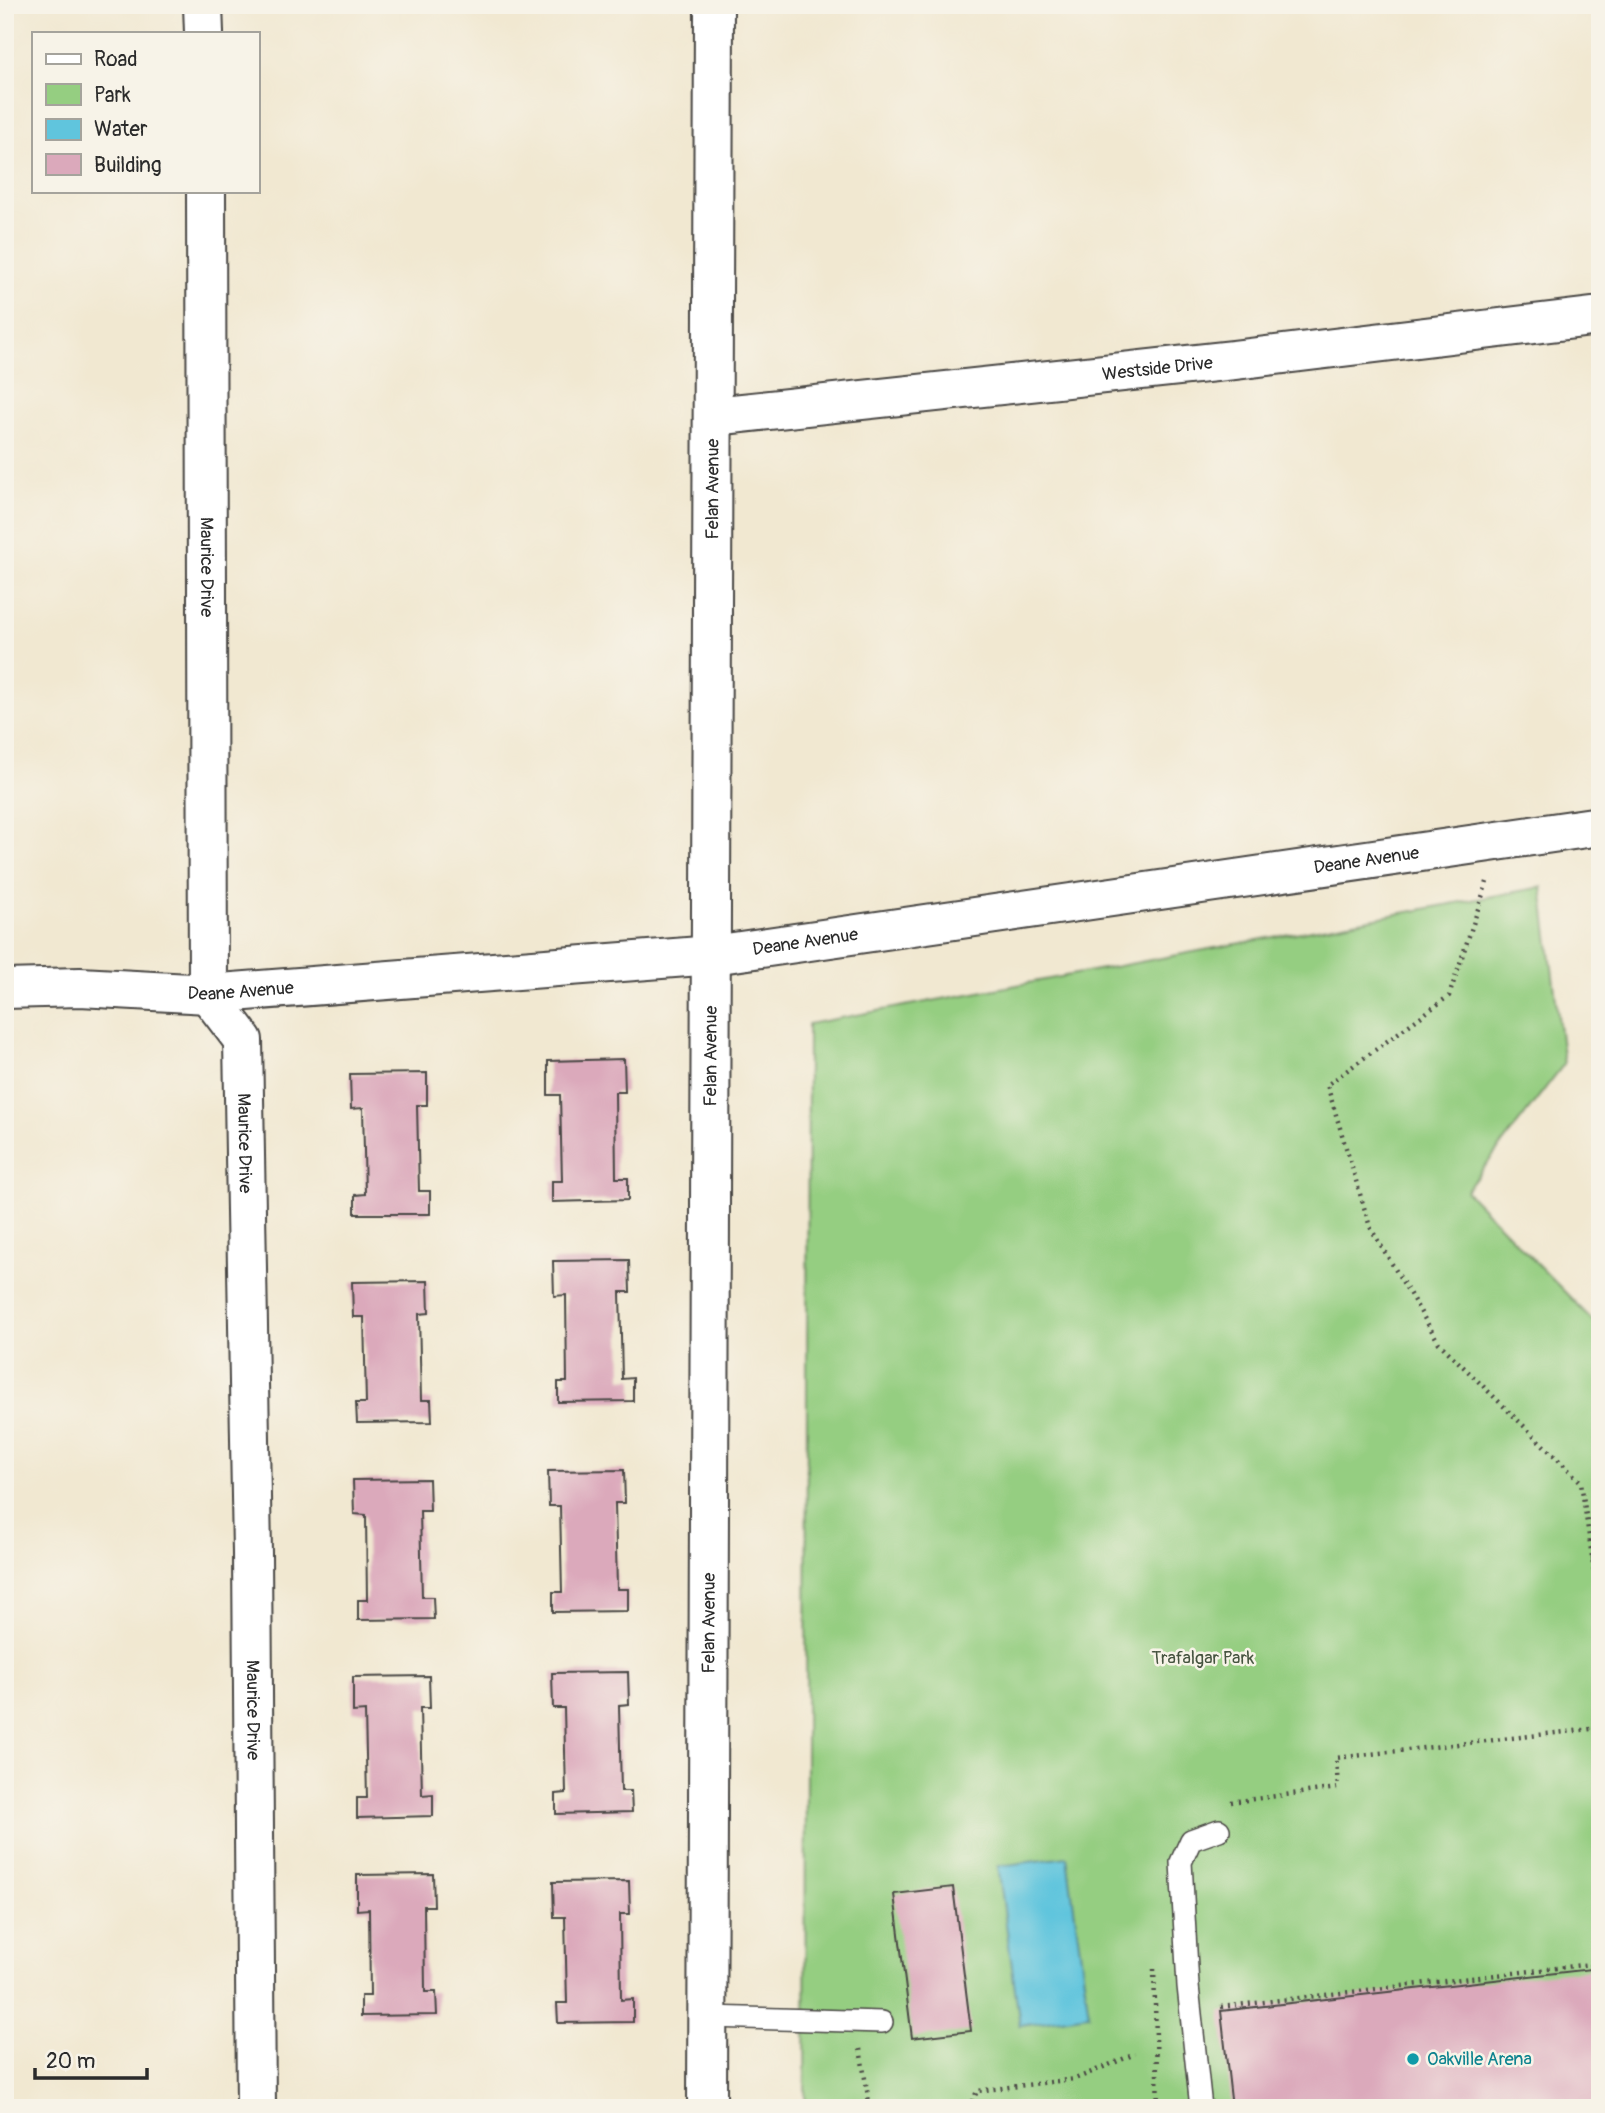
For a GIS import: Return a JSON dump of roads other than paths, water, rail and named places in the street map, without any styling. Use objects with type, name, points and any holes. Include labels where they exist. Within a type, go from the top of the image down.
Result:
[{"type":"street","points":[[203,5],[204,32]]},
{"type":"street","name":"Felan Avenue","points":[[707,2108],[713,954],[709,884],[714,416],[714,5]]},
{"type":"street","name":"Maurice Drive","points":[[206,192],[208,994],[243,1040],[252,1567],[256,2108]]},
{"type":"street","name":"Westside Drive","points":[[714,416],[1220,362],[1600,316]]},
{"type":"street","name":"Deane Avenue","points":[[5,989],[80,987],[208,994],[713,954],[1600,826]]},
{"type":"lane","points":[[1201,2108],[1188,1986],[1181,1862],[1191,1840],[1219,1830]]},
{"type":"lane","points":[[708,2017],[882,2022]]},
{"type":"water","points":[[1067,1857],[1089,2015],[1020,2025],[998,1866]]},
{"type":"place","name":"Oakville Arena","points":[[1413,2059]]},
{"type":"park label","name":"Trafalgar Park","points":[[1203,1658]]}]
